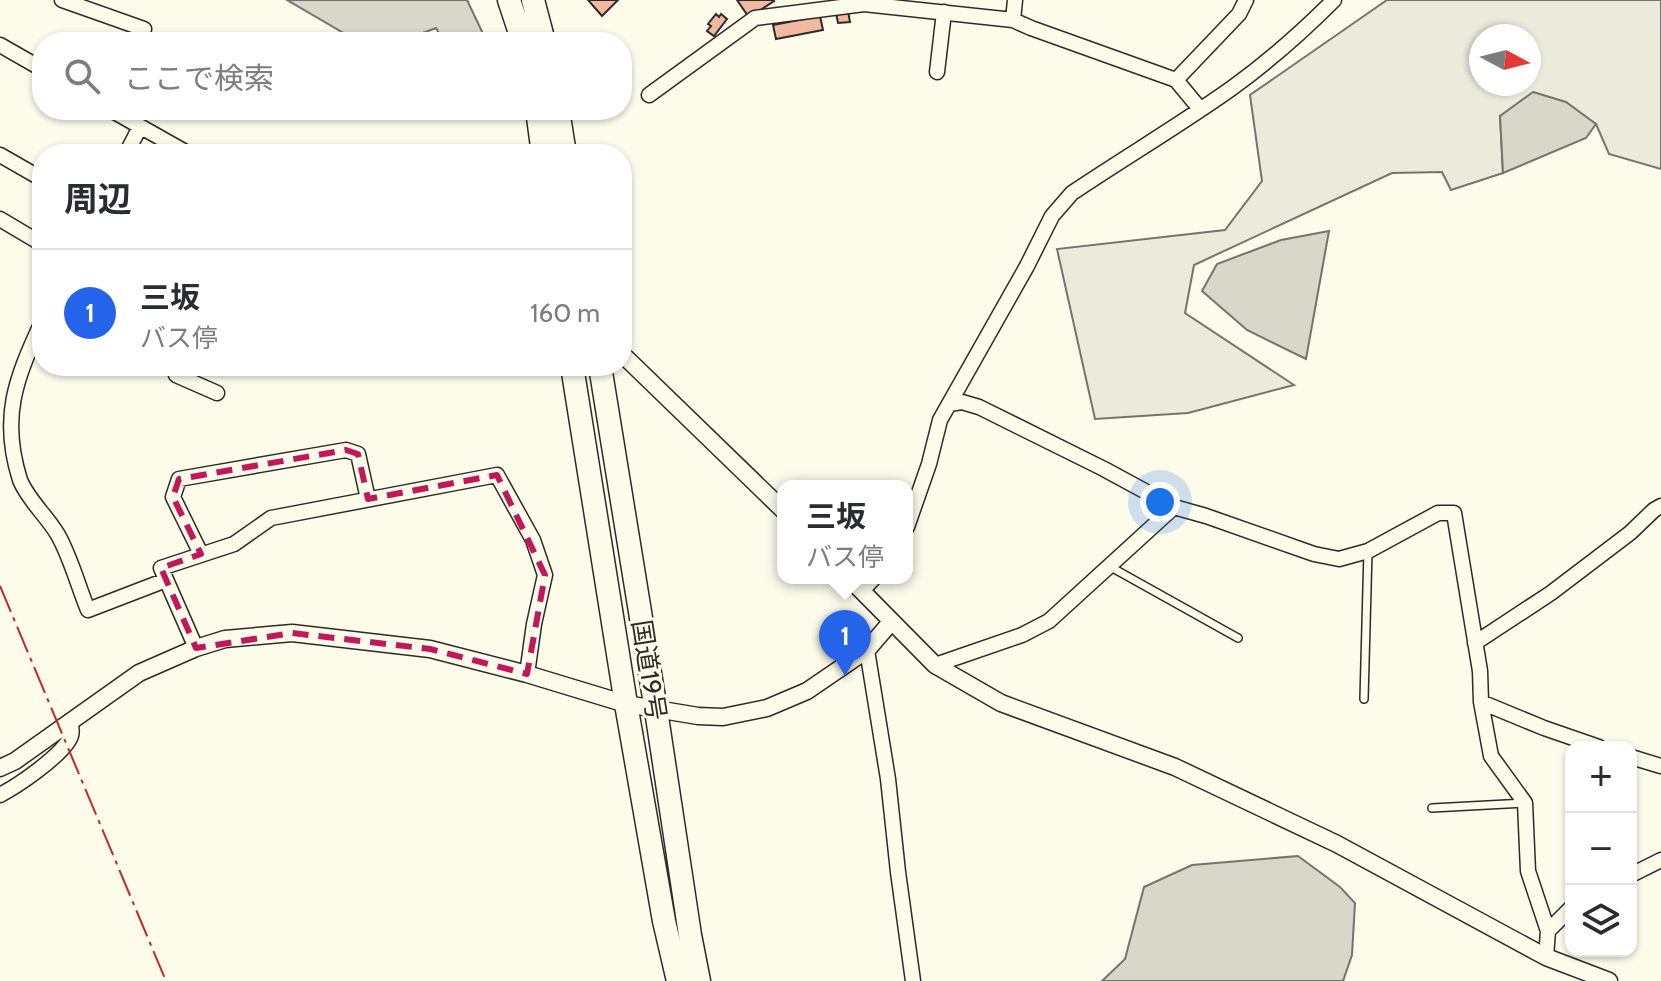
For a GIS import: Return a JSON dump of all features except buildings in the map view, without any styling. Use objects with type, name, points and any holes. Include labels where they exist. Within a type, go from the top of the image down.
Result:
[{"type":"highway","points":[[509,0],[520,32]]},
{"type":"highway","points":[[533,0],[541,32]]},
{"type":"highway","points":[[538,120],[542,144]]},
{"type":"highway","points":[[560,120],[563,144]]},
{"type":"highway","name":"国道19号","points":[[574,376],[626,704],[664,921],[678,981]]},
{"type":"highway","name":"国道19号","points":[[602,376],[699,981]]},
{"type":"street","points":[[62,0],[144,29]]},
{"type":"street","points":[[1013,20],[1015,0]]},
{"type":"street","points":[[1176,80],[1239,14],[1246,0]]},
{"type":"street","points":[[913,510],[940,420],[1052,216],[1072,193],[1230,90],[1304,30],[1334,0]]},
{"type":"street","points":[[649,95],[755,18],[863,2],[1013,20],[1176,80],[1200,109]]},
{"type":"street","points":[[937,72],[944,12]]},
{"type":"street","points":[[0,45],[32,63]]},
{"type":"street","points":[[128,120],[171,144]]},
{"type":"street","points":[[131,144],[140,127]]},
{"type":"street","points":[[0,155],[32,173]]},
{"type":"street","points":[[0,219],[32,238]]},
{"type":"street","points":[[32,343],[16,377],[9,402],[8,439],[20,480],[60,538],[88,610],[166,580]]},
{"type":"street","points":[[632,364],[777,504]]},
{"type":"street","points":[[178,376],[217,393]]},
{"type":"street","points":[[949,404],[962,402],[979,407],[1174,507],[1314,554],[1339,559],[1368,551],[1438,513],[1454,513],[1491,756],[1525,803],[1528,871],[1548,931],[1546,957]]},
{"type":"street","points":[[201,554],[173,497],[179,479],[346,450],[358,454],[368,499]]},
{"type":"street","points":[[196,648],[161,568],[234,544],[271,518],[497,475],[533,540],[545,575],[527,674]]},
{"type":"street","points":[[1475,643],[1551,593],[1661,506]]},
{"type":"street","points":[[935,665],[1022,635],[1049,621],[1174,507]]},
{"type":"street","points":[[855,584],[935,665],[1001,703],[1175,767],[1337,844],[1546,957],[1609,981]]},
{"type":"street","points":[[862,591],[868,584]]},
{"type":"street","points":[[0,768],[15,761],[139,673],[225,639],[292,633],[430,649],[626,704],[723,717],[767,708],[807,691],[867,650],[891,622]]},
{"type":"street","points":[[867,650],[888,779],[913,981]]},
{"type":"street","points":[[1481,702],[1582,741]]},
{"type":"street","points":[[0,795],[21,784],[58,753],[69,740],[72,731],[70,722]]},
{"type":"street","points":[[1637,759],[1661,766]]},
{"type":"street","points":[[1637,872],[1661,860]]},
{"type":"street","points":[[1548,931],[1565,914]]},
{"type":"lane","points":[[1364,699],[1368,551]]},
{"type":"lane","points":[[1109,566],[1238,638]]},
{"type":"lane","points":[[1432,808],[1525,803]]},
{"type":"highlighted area","points":[[346,450],[358,454],[368,499],[497,475],[545,575],[527,674],[430,649],[292,633],[196,648],[161,568],[201,554],[173,497],[179,479]]},
{"type":"shaded area","points":[[287,0],[467,0],[482,32],[438,32],[436,28],[425,32],[342,32]]},
{"type":"shaded area","points":[[1387,0],[1661,0],[1661,169],[1609,154],[1596,124],[1500,116],[1503,173],[1451,190],[1442,172],[1392,173],[1194,265],[1185,313],[1294,385],[1188,413],[1095,419],[1057,249],[1225,230],[1262,181],[1250,95]]},
{"type":"shaded area","points":[[1541,94],[1566,102],[1596,124],[1586,138],[1503,173],[1500,116],[1528,96]]},
{"type":"shaded area","points":[[1329,231],[1306,359],[1247,330],[1202,291],[1217,264],[1281,240]]},
{"type":"shaded area","points":[[1298,856],[1340,887],[1355,903],[1352,955],[1343,981],[1102,981],[1125,959],[1144,887],[1192,865]]},
{"type":"power","points":[[0,586],[166,981]]},
{"type":"place","name":"三坂","points":[[845,676]]}]
